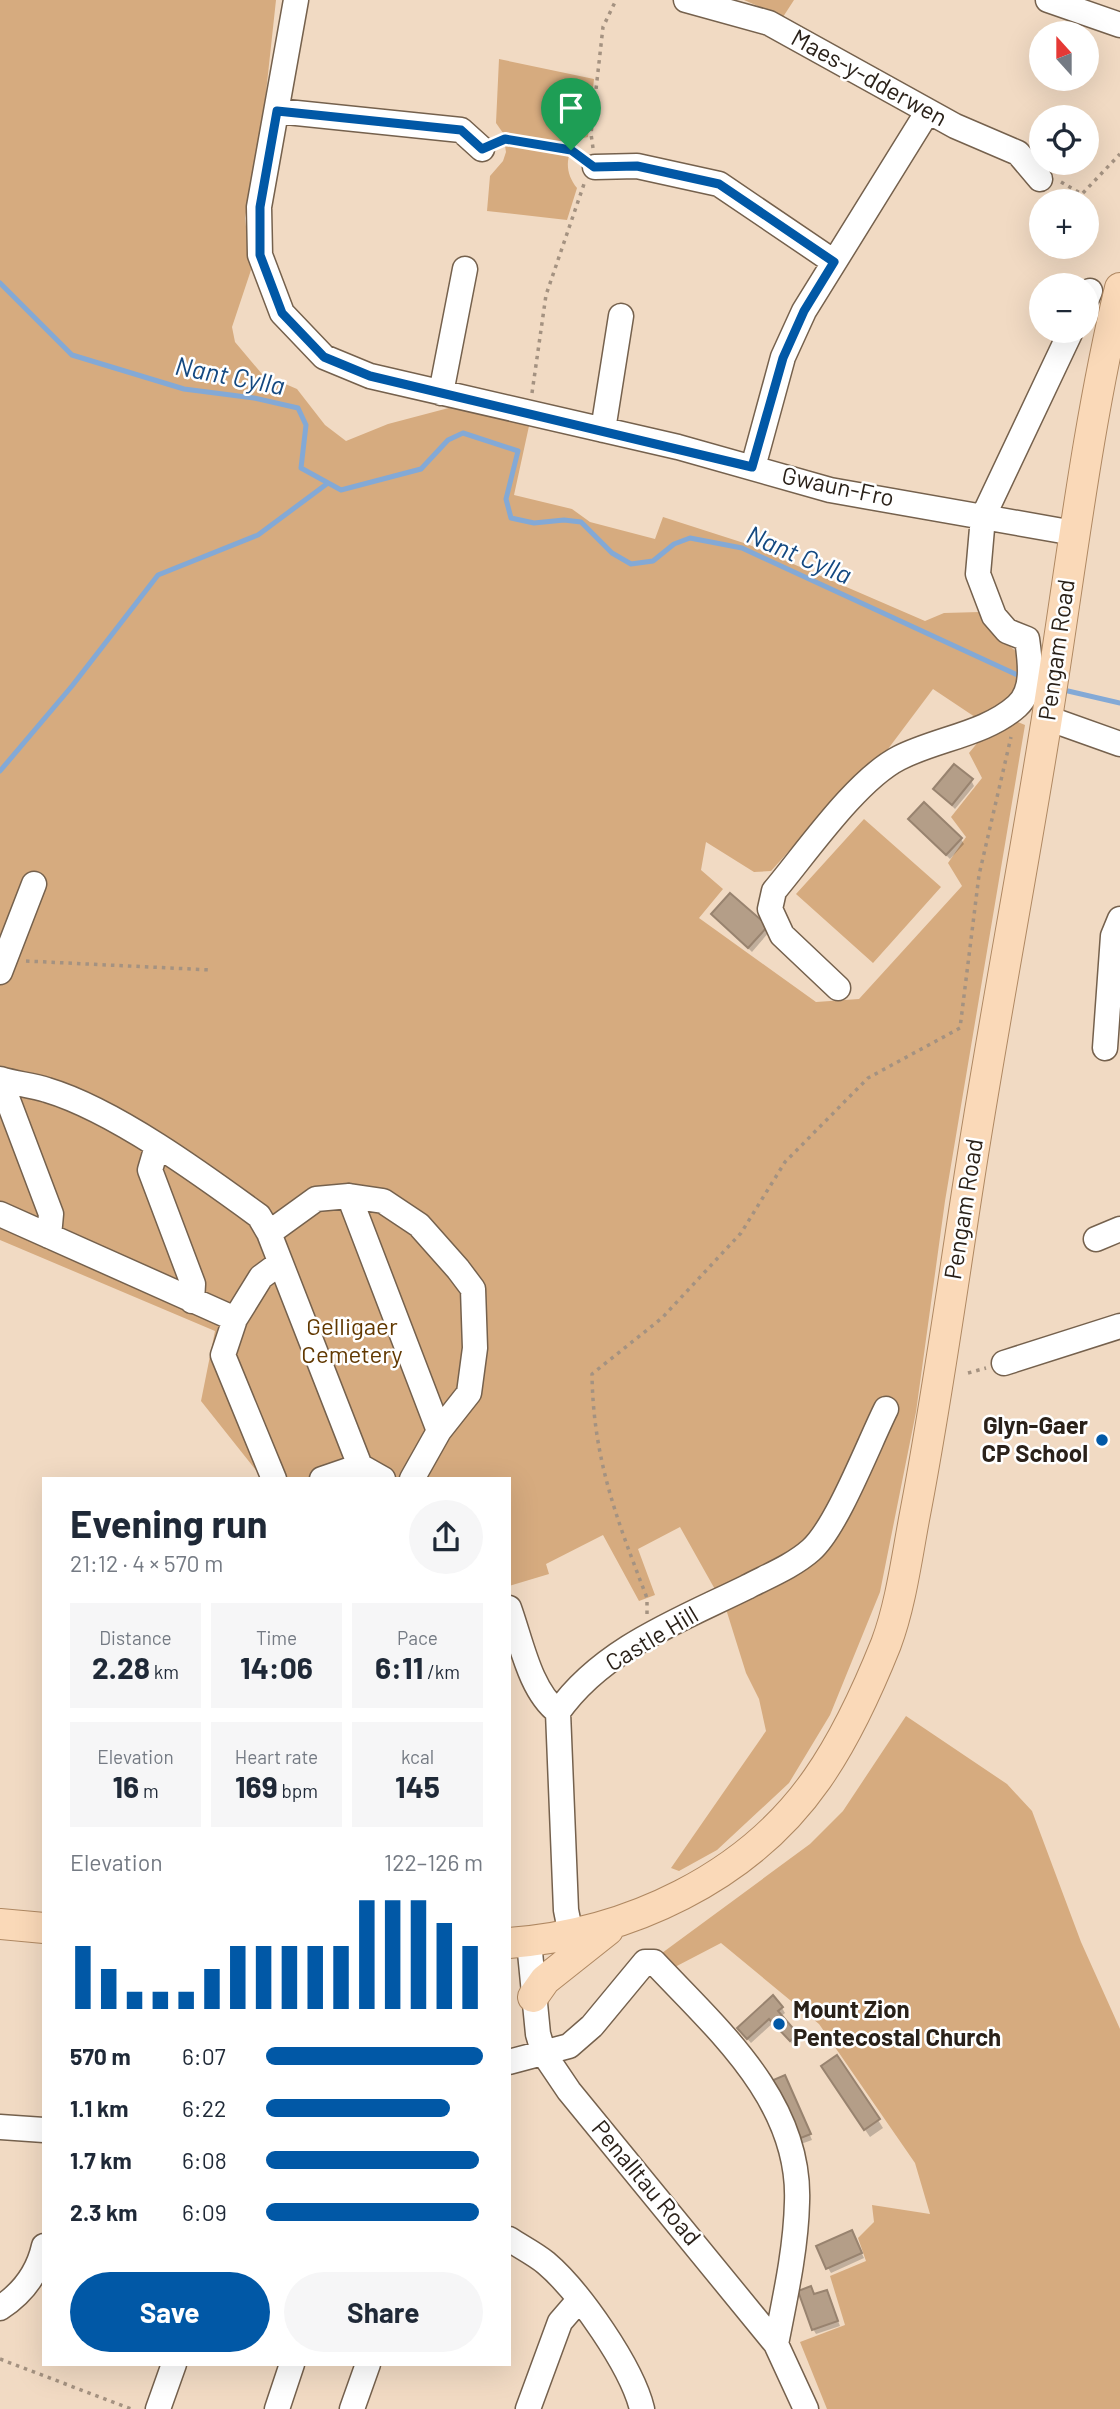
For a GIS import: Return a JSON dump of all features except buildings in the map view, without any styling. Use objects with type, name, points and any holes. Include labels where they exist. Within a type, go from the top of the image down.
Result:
[{"type":"main road","name":"Pengam Road","points":[[519,1942],[571,1935],[616,1923],[671,1900],[717,1874],[768,1837],[817,1778],[861,1700],[888,1640],[928,1444],[985,1072],[1047,718],[1074,533],[1120,288]]},
{"type":"main road","points":[[533,1997],[545,1980],[616,1923]]},
{"type":"main road","points":[[0,1924],[42,1928]]},
{"type":"street","name":"Gwaun-Fro","points":[[296,0],[260,207],[260,255],[282,313],[324,357],[370,376],[603,430],[752,467],[830,490],[1074,533]]},
{"type":"street","name":"Maes-y-dderwen","points":[[686,0],[769,23],[928,111],[1018,153],[1040,179]]},
{"type":"street","points":[[1048,0],[1120,25]]},
{"type":"street","points":[[277,111],[461,130],[482,149]]},
{"type":"street","points":[[752,467],[783,358],[804,311],[928,111]]},
{"type":"street","points":[[594,167],[637,166],[719,184],[834,262]]},
{"type":"street","points":[[441,393],[465,269]]},
{"type":"street","points":[[603,430],[621,316]]},
{"type":"street","points":[[838,988],[782,935],[770,909],[774,891],[860,790],[896,759],[996,720],[1019,705],[1028,685],[1031,666],[1027,639],[1007,631],[994,616],[978,573],[983,517],[1065,343]]},
{"type":"street","points":[[1047,718],[1120,744]]},
{"type":"street","points":[[2,966],[33,884]]},
{"type":"street","points":[[1105,1048],[1113,936],[1120,919]]},
{"type":"street","points":[[49,1236],[51,1214],[6,1095],[3,1080],[49,1090],[101,1115],[157,1146],[260,1216],[363,1472],[334,1477]]},
{"type":"street","points":[[157,1146],[150,1170],[193,1284],[192,1301]]},
{"type":"street","points":[[269,1233],[316,1199],[349,1196],[383,1201],[419,1225],[473,1289],[475,1348],[469,1393],[439,1431],[413,1477]]},
{"type":"street","points":[[349,1196],[439,1431]]},
{"type":"street","points":[[0,1214],[235,1319]]},
{"type":"street","points":[[1096,1239],[1120,1229]]},
{"type":"street","points":[[273,1477],[223,1354],[235,1319],[261,1277],[280,1262]]},
{"type":"street","points":[[1004,1363],[1120,1326]]},
{"type":"street","name":"Castle Hill","points":[[558,1712],[569,1696],[615,1657],[656,1631],[783,1569],[813,1549],[836,1513],[886,1409]]},
{"type":"street","points":[[511,1614],[534,1677],[549,1706],[558,1712],[566,1910],[571,1935]]},
{"type":"street","name":"Penalltau Road","points":[[519,1942],[544,2054],[569,2091],[776,2344],[806,2409]]},
{"type":"street","points":[[511,2062],[569,2046],[592,2026],[645,1962],[654,1962],[747,2063],[784,2125],[798,2199],[776,2344]]},
{"type":"street","points":[[0,2127],[42,2130]]},
{"type":"street","points":[[511,2240],[546,2263],[579,2300],[611,2345],[642,2409]]},
{"type":"street","points":[[0,2308],[15,2298],[40,2267],[42,2256]]},
{"type":"street","points":[[528,2409],[559,2322],[579,2300]]},
{"type":"street","points":[[158,2409],[173,2366]]},
{"type":"street","points":[[277,2409],[291,2366]]},
{"type":"street","points":[[352,2409],[367,2366]]},
{"type":"path","points":[[529,413],[546,295],[579,190],[594,167],[592,134],[603,27],[616,0]]},
{"type":"path","points":[[482,149],[505,139],[518,141],[571,150],[594,167]]},
{"type":"path","points":[[1040,179],[1049,175],[1082,194],[1120,154]]},
{"type":"path","points":[[656,1631],[646,1614],[647,1598],[608,1495],[593,1419],[593,1374],[662,1318],[741,1233],[785,1163],[869,1078],[960,1028],[979,875],[1014,725]]},
{"type":"path","points":[[2,966],[211,970]]},
{"type":"path","points":[[0,2358],[131,2409]]},
{"type":"green space","name":"Gelligaer Cemetery","points":[[0,0],[276,0],[263,120],[245,218],[251,270],[232,327],[235,342],[262,374],[297,389],[325,425],[346,441],[388,424],[460,405],[529,426],[514,495],[572,509],[590,522],[655,539],[663,517],[747,544],[925,621],[944,613],[980,612],[995,634],[1018,653],[1022,672],[1014,697],[978,719],[933,689],[873,769],[807,831],[771,871],[754,872],[706,842],[701,870],[723,889],[699,918],[816,1002],[859,999],[962,886],[948,863],[966,837],[951,817],[982,778],[969,753],[988,730],[1013,720],[1025,725],[945,1201],[916,1412],[880,1592],[830,1715],[789,1783],[717,1850],[679,1871],[671,1868],[766,1731],[759,1699],[746,1673],[726,1609],[680,1527],[638,1549],[655,1595],[639,1601],[603,1535],[546,1564],[549,1574],[511,1585],[511,1477],[261,1477],[201,1401],[215,1331],[0,1240]]},
{"type":"green space","points":[[744,0],[794,0],[783,17]]},
{"type":"green space","points":[[499,59],[594,79],[588,137],[579,139],[569,157],[568,169],[577,188],[567,220],[487,211],[490,176],[503,161],[506,152],[503,133],[496,123]]},
{"type":"green space","points":[[864,819],[941,887],[873,963],[796,894]]},
{"type":"green space","points":[[906,1716],[1007,1784],[1032,1811],[1081,1942],[1120,2029],[1120,2409],[827,2409],[800,2342],[845,2325],[830,2276],[866,2261],[858,2238],[874,2222],[872,2205],[930,2214],[915,2163],[819,2024],[721,1943],[673,1968],[662,1953],[810,1844],[843,1811]]},
{"type":"waterway","name":"Nant Cylla","points":[[0,283],[72,355],[184,389],[254,398],[298,408],[306,425],[301,468],[341,490],[421,469],[448,440],[463,433],[518,451],[506,499],[511,518],[534,523],[564,520],[581,522],[612,553],[631,564],[653,561],[674,544],[690,538],[742,548],[1024,678]]},
{"type":"waterway","points":[[0,771],[72,686],[158,575],[258,535],[328,483]]},
{"type":"waterway","name":"Nant Cylla","points":[[1068,691],[1120,703]]},
{"type":"place","name":"Glyn-Gaer CP School","points":[[1102,1440]]},
{"type":"place","name":"Mount Zion Pentecostal Church","points":[[779,2024]]},
{"type":"route","points":[[277,111],[461,130],[482,149],[505,139],[571,150],[594,167],[637,166],[719,184],[834,262],[804,311],[783,358],[752,467],[678,447],[370,376],[324,357],[282,313],[260,255],[260,207],[277,111]]}]
